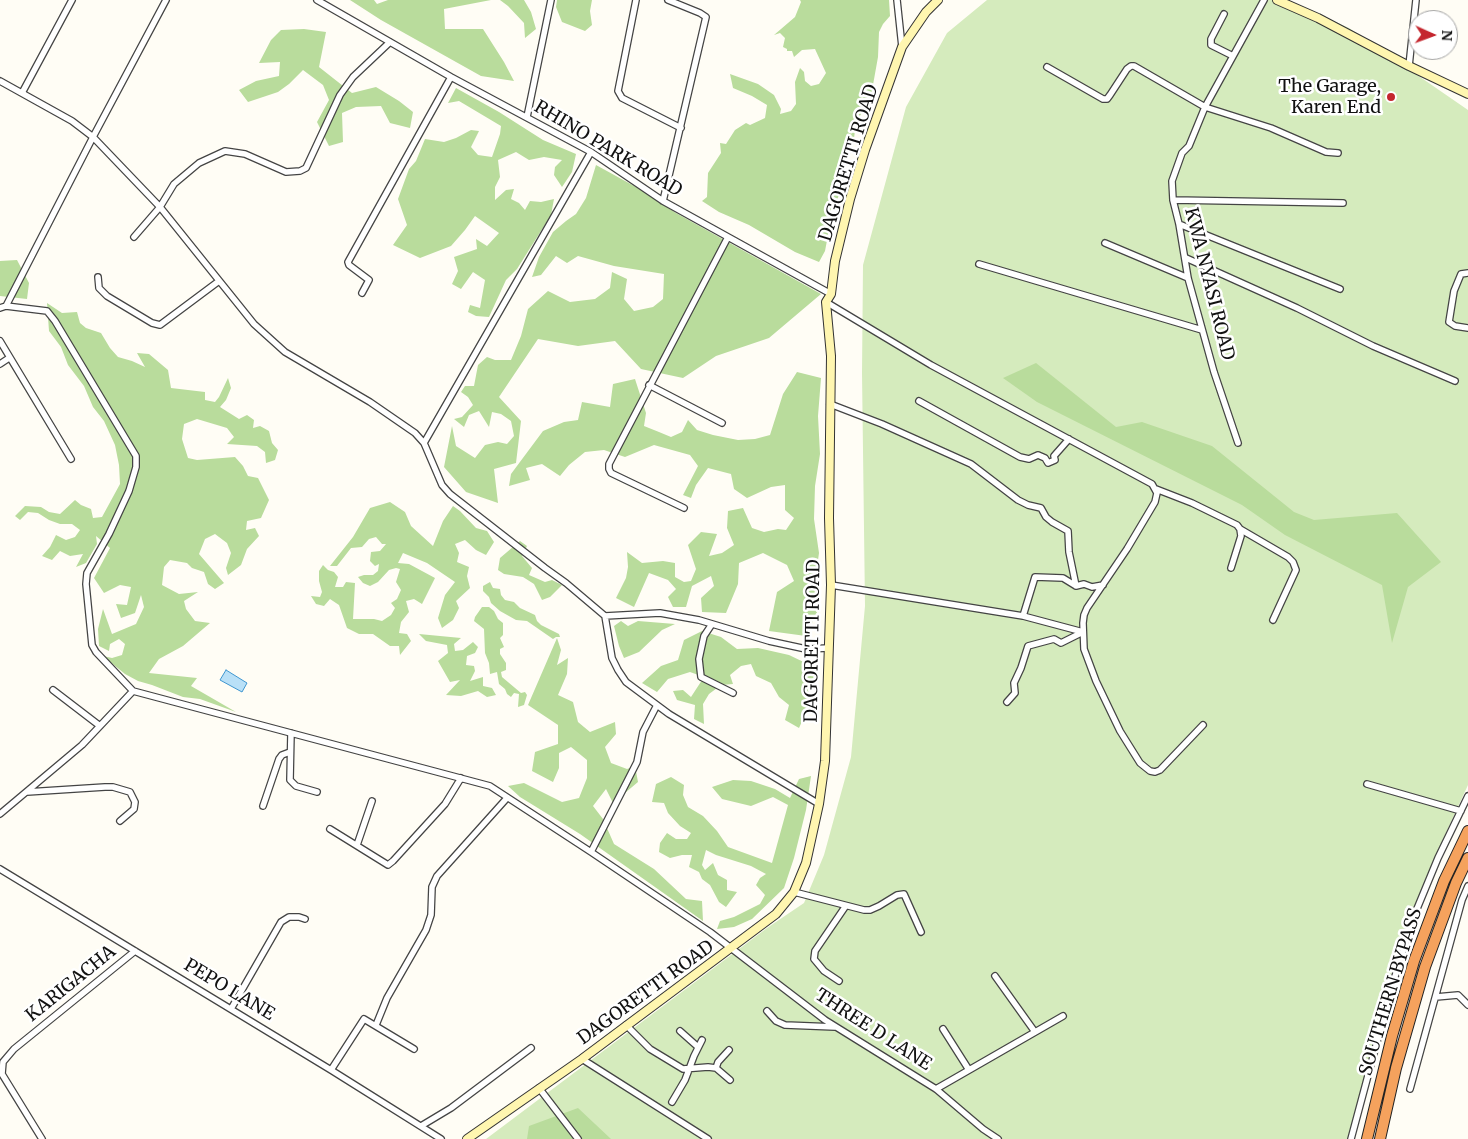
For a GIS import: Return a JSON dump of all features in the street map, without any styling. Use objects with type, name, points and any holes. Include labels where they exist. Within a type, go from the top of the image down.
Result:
[{"type":"highway","name":"SOUTHERN BYPASS","points":[[1367,1139],[1392,1036],[1414,961],[1444,880],[1468,831]]},
{"type":"highway","name":"SOUTHERN BYPASS","points":[[1380,1139],[1398,1059],[1425,967],[1456,883],[1468,858]]},
{"type":"main road","name":"DAGORETTI ROAD","points":[[467,1139],[582,1059],[776,914],[794,892],[806,863],[819,804],[825,761],[831,585],[829,518],[831,356],[826,302],[831,294],[835,261],[850,199],[865,150],[902,47],[926,12],[938,0]]},
{"type":"main road","points":[[1277,0],[1318,18],[1409,66],[1468,94]]},
{"type":"street","points":[[22,93],[72,0]]},
{"type":"street","points":[[0,814],[82,745],[133,691],[96,652],[92,644],[86,584],[87,573],[109,534],[129,491],[136,467],[136,456],[55,321],[47,311],[3,307],[166,0]]},
{"type":"street","name":"RHINO PARK ROAD","points":[[316,0],[451,77],[591,152],[663,201],[831,294]]},
{"type":"street","points":[[528,117],[551,0]]},
{"type":"street","points":[[636,0],[618,91],[622,98],[681,128]]},
{"type":"street","points":[[663,201],[706,17],[668,0]]},
{"type":"street","points":[[898,0],[902,47]]},
{"type":"street","name":"KWA NYASI ROAD","points":[[1238,443],[1202,330],[1188,278],[1186,258],[1173,200],[1172,181],[1182,153],[1189,146],[1205,107],[1264,0]]},
{"type":"street","points":[[1409,66],[1416,0]]},
{"type":"street","points":[[1224,14],[1211,39],[1211,45],[1233,56]]},
{"type":"street","points":[[134,237],[160,207],[174,184],[199,163],[216,153],[224,151],[245,154],[286,172],[300,171],[306,168],[340,95],[353,77],[390,42]]},
{"type":"street","points":[[1047,67],[1103,99],[1107,99],[1127,69],[1134,66],[1205,107],[1271,128],[1326,152],[1338,152]]},
{"type":"street","points":[[362,293],[369,280],[349,265],[348,262],[451,77]]},
{"type":"street","points":[[0,81],[72,121],[93,137],[160,207],[254,324],[285,352],[370,402],[416,433],[424,444],[442,485],[450,494],[566,582],[606,616],[612,658],[626,682],[669,714],[819,804]]},
{"type":"street","points":[[424,444],[591,152]]},
{"type":"street","points":[[1173,200],[1343,203]]},
{"type":"street","points":[[1179,224],[1340,289]]},
{"type":"street","points":[[684,508],[611,473],[609,469],[610,458],[728,237]]},
{"type":"street","points":[[1105,243],[1188,278]]},
{"type":"street","points":[[1186,258],[1297,308],[1373,346],[1455,381]]},
{"type":"street","points":[[979,264],[1202,330]]},
{"type":"street","points":[[1468,273],[1461,274],[1454,291],[1449,322],[1455,326],[1468,328]]},
{"type":"street","points":[[98,277],[99,288],[107,296],[152,323],[160,325],[219,281]]},
{"type":"street","points":[[826,302],[931,365],[1131,472],[1152,484],[1156,489],[1192,503],[1237,526],[1288,557],[1293,562],[1296,570],[1273,620]]},
{"type":"street","points":[[0,341],[71,459]]},
{"type":"street","points":[[0,364],[10,358]]},
{"type":"street","points":[[649,385],[722,423]]},
{"type":"street","points":[[919,402],[1020,457],[1030,459],[1038,455],[1045,458],[1048,463],[1055,460],[1054,456],[1069,439]]},
{"type":"street","points":[[830,404],[882,424],[971,464],[1018,500],[1041,508],[1046,517],[1068,531],[1069,552],[1076,586]]},
{"type":"street","points":[[1156,489],[1154,502],[1127,549],[1084,615],[1084,649],[1107,707],[1140,763],[1150,771],[1160,770],[1203,725]]},
{"type":"street","points":[[1231,568],[1241,536],[1240,529]]},
{"type":"street","points":[[1023,616],[1035,577],[1063,578],[1076,586],[1084,584],[1092,587],[1103,585]]},
{"type":"street","points":[[831,585],[1023,616],[1083,632]]},
{"type":"street","points":[[606,616],[660,613],[712,624],[769,641],[806,648],[829,648]]},
{"type":"street","points":[[712,624],[704,636],[699,659],[701,677],[733,693]]},
{"type":"street","points":[[1007,702],[1015,693],[1014,683],[1028,646],[1054,639],[1061,643],[1083,632]]},
{"type":"street","points":[[53,690],[100,726]]},
{"type":"street","name":"THREE D LANE","points":[[133,691],[490,786],[710,932],[837,1027],[936,1089],[983,1129],[998,1139]]},
{"type":"street","points":[[591,852],[637,762],[643,732],[657,705]]},
{"type":"street","points":[[291,733],[289,776],[292,783],[318,792]]},
{"type":"street","points":[[263,806],[279,759],[282,755],[290,752]]},
{"type":"street","points":[[330,829],[388,865],[394,861],[445,804],[461,778]]},
{"type":"street","points":[[1367,784],[1461,811]]},
{"type":"street","points":[[27,792],[105,787],[113,787],[130,792],[135,802],[134,809],[120,821]]},
{"type":"street","points":[[1351,1139],[1392,986],[1414,916],[1438,858],[1468,796]]},
{"type":"street","points":[[376,1025],[387,998],[426,930],[431,916],[432,887],[437,876],[507,798]]},
{"type":"street","points":[[357,845],[372,801]]},
{"type":"street","name":"PEPO LANE","points":[[0,869],[441,1139]]},
{"type":"street","points":[[1410,1089],[1462,900],[1468,886]]},
{"type":"street","points":[[794,892],[845,906],[870,910],[898,895],[904,894],[921,932]]},
{"type":"street","points":[[839,982],[824,971],[814,959],[815,951],[845,906]]},
{"type":"street","points":[[231,1009],[282,922],[290,918],[299,917],[305,919]]},
{"type":"street","name":"KARIGACHA","points":[[42,1139],[2,1074],[3,1062],[14,1049],[135,951]]},
{"type":"street","points":[[995,976],[1035,1032]]},
{"type":"street","points":[[1436,997],[1458,995],[1468,1005]]},
{"type":"street","points":[[767,1011],[776,1021],[785,1025],[837,1027]]},
{"type":"street","points":[[936,1089],[1063,1016]]},
{"type":"street","points":[[331,1070],[362,1020],[366,1019],[414,1049]]},
{"type":"street","points":[[626,1025],[650,1049],[683,1069],[699,1067],[716,1068],[730,1080]]},
{"type":"street","points":[[943,1029],[969,1070]]},
{"type":"street","points":[[680,1031],[698,1047]]},
{"type":"street","points":[[672,1102],[685,1080],[688,1069],[702,1040]]},
{"type":"street","points":[[421,1126],[456,1104],[531,1048]]},
{"type":"street","points":[[716,1068],[718,1062],[729,1050]]},
{"type":"street","points":[[582,1059],[708,1139]]},
{"type":"street","points":[[539,1088],[578,1139]]},
{"type":"green space","points":[[350,0],[374,0],[377,4],[388,0],[491,0],[444,9],[445,29],[483,29],[514,81],[481,76],[381,20]]},
{"type":"green space","points":[[500,0],[524,0],[531,12],[536,29],[525,38],[524,23]]},
{"type":"green space","points":[[557,0],[592,0],[590,11],[592,25],[585,31],[562,22],[556,7]]},
{"type":"green space","points":[[800,0],[889,0],[890,16],[879,32],[878,57],[871,96],[856,123],[853,146],[845,169],[843,184],[832,214],[825,251],[819,262],[795,252],[749,225],[719,212],[702,201],[707,197],[708,173],[721,153],[720,143],[726,144],[735,130],[746,123],[750,125],[765,118],[767,105],[733,88],[730,74],[758,84],[774,95],[781,109],[780,114],[791,111],[796,104],[795,82],[800,68],[804,72],[805,81],[811,86],[819,84],[826,73],[815,49],[802,50],[794,57],[792,51],[787,51],[783,47],[785,38],[780,33],[774,35],[795,17],[801,2]]},
{"type":"green space","points":[[987,0],[1285,0],[1349,28],[1468,110],[1468,785],[1432,863],[1390,977],[1349,1139],[486,1139],[767,928],[804,903],[824,855],[851,757],[865,606],[862,373],[863,265],[906,107],[947,33]]},
{"type":"green space","points":[[304,29],[326,32],[319,67],[352,93],[376,87],[399,101],[413,112],[410,128],[390,123],[381,106],[356,107],[342,113],[343,142],[329,146],[317,122],[329,100],[323,85],[303,70],[278,92],[248,102],[239,90],[256,81],[279,76],[280,62],[259,63],[271,40],[281,30]]},
{"type":"green space","points":[[456,88],[543,140],[576,154],[572,172],[562,187],[554,175],[555,167],[562,160],[544,157],[529,160],[516,152],[498,160],[500,177],[495,187],[495,200],[506,190],[514,189],[511,199],[519,203],[525,210],[530,201],[541,202],[554,199],[551,215],[517,269],[506,280],[489,317],[476,316],[468,312],[470,305],[480,308],[485,280],[473,272],[461,289],[452,284],[458,271],[454,257],[477,249],[476,239],[487,246],[499,233],[475,216],[451,246],[420,258],[393,245],[407,225],[398,199],[409,169],[416,161],[425,139],[444,142],[471,130],[479,131],[471,147],[478,155],[492,157],[501,126],[459,101],[448,103]]},
{"type":"green space","points":[[596,165],[636,187],[676,213],[821,294],[769,338],[716,356],[683,378],[641,369],[615,341],[578,346],[538,339],[499,397],[521,421],[516,463],[494,469],[498,503],[466,492],[444,467],[452,426],[456,446],[475,458],[485,445],[498,442],[507,444],[514,436],[511,421],[501,414],[492,412],[489,427],[479,411],[469,415],[464,427],[454,419],[462,417],[473,405],[468,397],[461,392],[465,386],[474,386],[478,365],[487,357],[495,360],[511,360],[521,336],[528,309],[548,291],[570,302],[595,299],[610,288],[612,272],[627,279],[624,299],[634,311],[653,307],[663,299],[664,274],[614,266],[578,256],[567,263],[556,256],[541,275],[532,277],[539,257],[553,232],[576,214],[586,198]]},
{"type":"green space","points":[[17,260],[29,283],[27,299],[0,296],[0,261]]},
{"type":"green space","points":[[47,303],[62,313],[77,312],[80,323],[86,328],[101,333],[118,357],[145,367],[137,353],[149,354],[168,370],[171,388],[205,392],[205,400],[215,402],[228,378],[231,388],[226,400],[220,407],[239,419],[247,415],[254,420],[253,428],[260,426],[269,431],[272,443],[278,450],[275,460],[266,463],[265,452],[257,446],[227,444],[234,437],[227,428],[197,419],[184,424],[182,439],[188,458],[197,460],[235,457],[243,466],[248,476],[258,478],[269,500],[261,518],[247,521],[246,530],[255,528],[259,536],[247,549],[241,565],[228,575],[226,568],[231,553],[227,543],[215,534],[205,539],[199,554],[224,583],[215,589],[208,584],[204,572],[192,568],[187,563],[170,560],[164,567],[162,585],[179,594],[198,592],[184,601],[186,609],[195,621],[210,623],[183,646],[159,659],[149,673],[197,678],[191,686],[236,712],[200,699],[183,697],[138,681],[125,674],[103,656],[112,658],[122,655],[125,644],[119,639],[110,644],[109,651],[99,646],[98,629],[103,609],[112,634],[136,624],[144,607],[141,595],[135,613],[121,618],[116,604],[127,605],[131,587],[120,585],[104,593],[94,578],[110,548],[96,536],[97,544],[86,563],[76,567],[83,554],[70,556],[60,551],[52,560],[42,556],[50,547],[56,535],[66,540],[75,537],[80,530],[72,524],[60,524],[38,513],[28,512],[20,520],[15,516],[25,506],[41,507],[49,512],[60,514],[75,500],[91,509],[93,518],[102,517],[120,484],[115,445],[104,421],[93,407],[84,386],[68,365],[61,347],[49,331]]},
{"type":"green space","points":[[1036,363],[1116,427],[1142,422],[1212,446],[1294,512],[1314,520],[1397,513],[1441,562],[1408,587],[1392,643],[1382,585],[1285,535],[1242,505],[1037,402],[1003,378]]},
{"type":"green space","points":[[797,372],[821,378],[818,416],[820,454],[815,486],[814,519],[819,553],[814,588],[818,610],[806,636],[769,631],[777,592],[794,581],[787,565],[763,553],[739,563],[738,584],[726,613],[702,612],[701,598],[714,586],[711,576],[692,586],[686,607],[673,607],[668,597],[676,589],[668,580],[649,573],[634,607],[616,598],[626,578],[628,567],[627,552],[642,563],[663,561],[675,563],[675,577],[684,582],[691,581],[696,569],[688,545],[701,532],[717,534],[709,556],[722,553],[734,545],[727,528],[728,511],[743,508],[752,528],[764,532],[778,529],[786,530],[794,518],[785,510],[785,485],[771,487],[747,498],[734,489],[731,474],[708,468],[696,485],[691,498],[683,495],[698,466],[690,455],[654,445],[625,457],[604,450],[585,452],[569,465],[560,476],[542,464],[526,468],[530,480],[509,486],[511,474],[543,431],[564,422],[578,420],[582,402],[610,407],[613,384],[635,379],[646,413],[644,426],[671,437],[682,432],[688,420],[697,430],[713,435],[738,440],[755,439],[770,435],[783,394]]},
{"type":"green space","points":[[390,502],[405,512],[411,526],[433,546],[443,521],[453,506],[476,528],[487,531],[494,542],[486,555],[476,550],[465,540],[455,544],[459,553],[457,562],[469,567],[467,576],[470,588],[456,601],[459,608],[453,620],[442,628],[438,618],[445,595],[455,582],[427,563],[403,553],[398,563],[409,564],[435,578],[422,604],[414,599],[406,601],[409,612],[401,622],[399,633],[407,634],[411,641],[400,655],[399,646],[390,646],[373,634],[359,634],[347,628],[339,605],[330,599],[324,606],[316,604],[311,596],[320,597],[322,592],[319,571],[323,565],[338,577],[335,587],[343,587],[346,582],[355,583],[353,619],[382,621],[391,615],[395,608],[391,603],[397,599],[401,590],[396,582],[400,569],[389,570],[378,582],[370,586],[363,583],[358,577],[373,575],[378,571],[379,564],[375,566],[370,561],[371,552],[380,551],[386,544],[382,544],[376,537],[369,539],[362,547],[351,548],[337,566],[330,566],[353,537],[370,508]]},
{"type":"green space","points":[[520,541],[527,546],[522,556],[532,568],[529,575],[545,582],[552,580],[562,585],[550,597],[542,600],[534,584],[523,577],[504,574],[498,570],[500,558]]},
{"type":"green space","points":[[490,582],[493,588],[500,589],[501,595],[505,600],[514,602],[520,608],[535,615],[541,625],[559,634],[560,637],[553,639],[527,621],[516,620],[500,611],[491,603],[489,597],[483,591],[483,586]]},
{"type":"green space","points":[[482,607],[489,607],[503,623],[503,635],[500,638],[504,647],[500,649],[500,654],[506,663],[506,670],[501,672],[502,677],[521,693],[525,692],[527,695],[524,705],[518,707],[519,694],[514,693],[511,697],[507,694],[505,689],[499,684],[497,672],[490,674],[489,663],[485,653],[484,629],[474,621]]},
{"type":"green space","points":[[621,621],[628,626],[638,621],[675,624],[662,630],[639,652],[624,658],[614,626]]},
{"type":"green space","points":[[702,631],[721,637],[737,649],[758,648],[789,655],[814,667],[808,708],[799,728],[785,720],[789,705],[779,697],[771,683],[756,676],[751,664],[741,666],[730,675],[733,684],[721,685],[709,694],[703,704],[704,724],[694,719],[695,705],[677,700],[673,691],[683,690],[691,697],[704,677],[690,672],[668,679],[657,692],[642,683],[661,666],[678,660],[684,640]]},
{"type":"green space","points":[[419,634],[461,638],[454,644],[455,651],[463,650],[473,642],[478,647],[475,653],[467,656],[466,665],[474,666],[475,671],[470,681],[483,677],[483,686],[492,688],[496,695],[487,697],[478,691],[461,696],[446,695],[460,680],[450,682],[438,661],[448,653],[447,645],[426,641]]},
{"type":"green space","points":[[557,638],[561,650],[557,665],[568,658],[567,674],[558,695],[573,702],[578,722],[590,732],[615,722],[616,734],[605,747],[611,763],[627,769],[635,766],[638,782],[613,803],[606,789],[593,806],[603,819],[614,844],[654,869],[686,899],[702,901],[703,921],[580,834],[520,797],[508,786],[524,783],[562,802],[579,798],[587,778],[587,760],[571,747],[559,753],[559,768],[553,782],[532,771],[535,752],[558,744],[558,725],[528,705]]},
{"type":"green space","points":[[811,776],[806,810],[784,888],[752,919],[734,927],[717,929],[720,921],[734,917],[760,904],[765,895],[756,885],[760,878],[766,874],[751,866],[706,850],[702,865],[705,870],[713,863],[718,875],[727,880],[727,890],[737,892],[726,907],[719,902],[710,885],[702,879],[699,872],[689,867],[692,855],[670,858],[659,852],[660,843],[667,833],[676,839],[687,839],[691,833],[680,826],[668,813],[664,803],[652,802],[656,784],[671,777],[684,785],[683,795],[688,807],[703,816],[728,847],[772,863],[788,805],[773,797],[751,806],[722,799],[712,787],[733,780],[751,781],[775,789],[790,798],[799,779]]},
{"type":"green space","points":[[578,1108],[611,1139],[527,1139],[529,1126]]},
{"type":"water","points":[[226,670],[247,683],[242,692],[220,680]]},
{"type":"place","name":"The Garage, Karen End","points":[[1391,97]]}]
